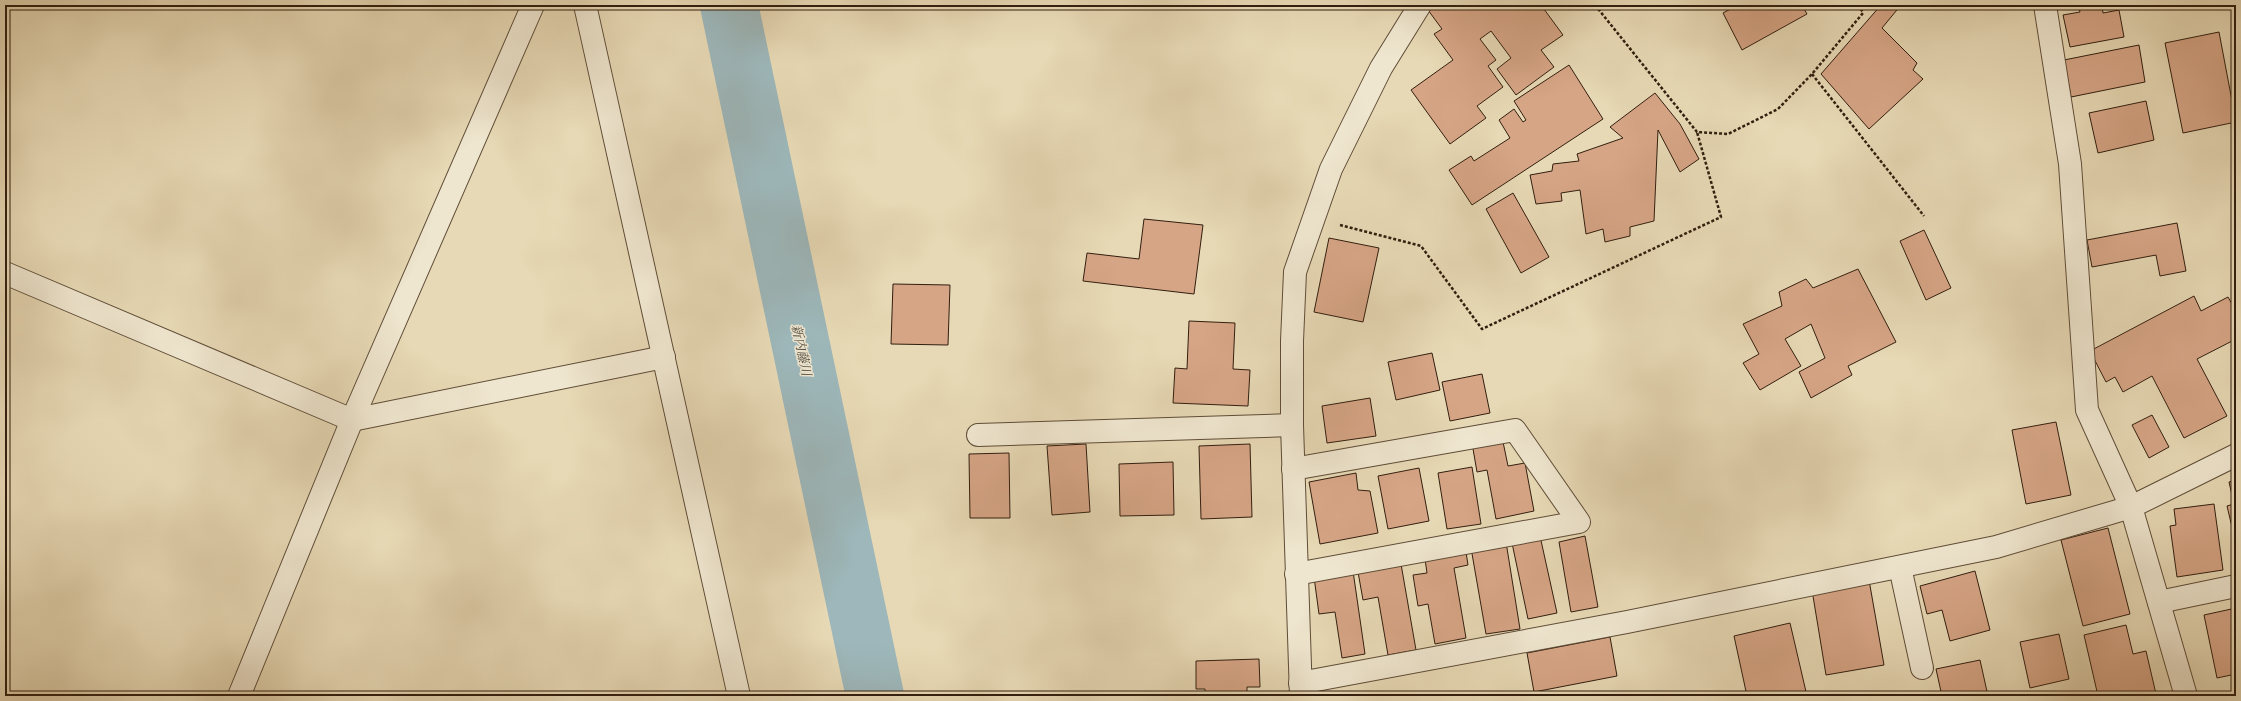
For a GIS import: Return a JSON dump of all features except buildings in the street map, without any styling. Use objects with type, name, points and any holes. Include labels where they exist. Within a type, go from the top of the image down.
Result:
[{"type":"street","points":[[238,696],[352,420],[533,5]]},
{"type":"street","points":[[585,5],[739,696]]},
{"type":"street","points":[[1420,5],[1381,68],[1332,169],[1295,272],[1292,341],[1292,425],[1300,689],[1996,547],[2131,507],[2236,455]]},
{"type":"street","points":[[2045,5],[2070,164],[2087,410],[2131,507],[2186,696]]},
{"type":"street","points":[[5,273],[352,420],[664,358]]},
{"type":"street","points":[[978,435],[1292,425]]},
{"type":"street","points":[[1293,469],[1515,430],[1579,522],[1296,574]]},
{"type":"street","points":[[1900,567],[1922,668]]},
{"type":"street","points":[[2159,602],[2236,586]]},
{"type":"path","points":[[1314,218],[1422,246],[1482,329],[1721,217],[1697,132],[1595,5]]},
{"type":"path","points":[[1697,132],[1728,134],[1778,109],[1812,74],[1863,13],[1859,5]]},
{"type":"path","points":[[1812,74],[1924,216]]},
{"type":"waterway","name":"新内藤川","points":[[729,5],[875,696]]}]
